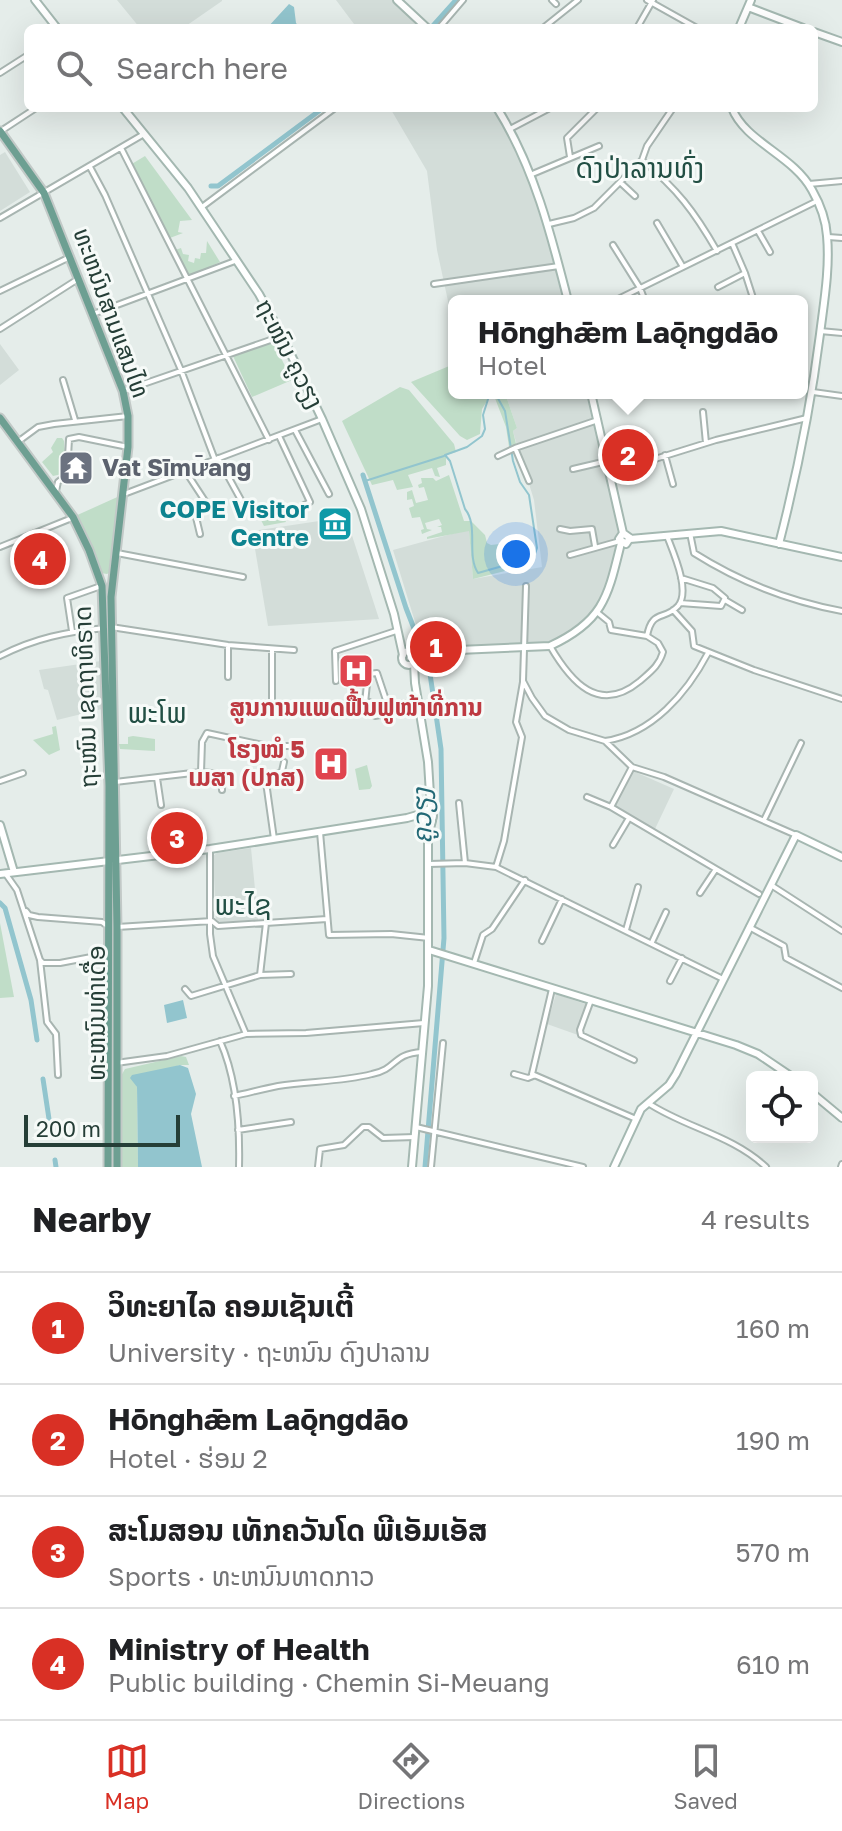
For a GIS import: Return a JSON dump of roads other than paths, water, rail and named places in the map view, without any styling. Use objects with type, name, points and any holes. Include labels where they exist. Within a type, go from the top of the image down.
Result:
[{"type":"main road","name":"ທະຫນົນສາມແສນໄທ","points":[[0,131],[44,193],[123,391],[128,416],[124,494],[108,628],[115,782],[112,860]]},
{"type":"main road","name":"ຖະໜົນ ເຊດຖາທິຣາດ","points":[[0,418],[73,517],[102,586],[108,628],[112,860]]},
{"type":"main road","points":[[98,573],[110,573],[115,566]]},
{"type":"main road","points":[[102,586],[103,579],[109,580],[111,597]]},
{"type":"main road","name":"ທະຫນົນທ່າເດື່ອ","points":[[108,1167],[113,1063],[112,860]]},
{"type":"main road","name":"ທະຫນົນທ່າເດື່ອ","points":[[114,927],[110,953],[117,1167]]},
{"type":"street","points":[[35,0],[54,24]]},
{"type":"street","points":[[397,0],[423,24]]},
{"type":"street","points":[[442,24],[463,0]]},
{"type":"street","points":[[549,24],[578,0]]},
{"type":"street","points":[[639,24],[650,1],[690,24]]},
{"type":"street","points":[[741,24],[749,4],[794,24]]},
{"type":"street","points":[[818,33],[842,42]]},
{"type":"street","points":[[0,73],[24,58]]},
{"type":"street","points":[[0,131],[30,112]]},
{"type":"street","name":"ຖະໜົນ ຄູວຽງ","points":[[126,112],[201,207],[259,294],[322,419],[361,509],[399,630],[403,659],[415,683],[420,703],[433,814],[424,818]]},
{"type":"street","points":[[201,207],[330,112]]},
{"type":"street","points":[[499,112],[510,129],[549,224],[566,295]]},
{"type":"street","points":[[510,129],[542,112]]},
{"type":"street","points":[[570,157],[566,140],[593,112]]},
{"type":"street","points":[[549,224],[587,213],[621,183],[642,160],[647,146],[670,112]]},
{"type":"street","points":[[735,112],[747,129],[791,162],[809,184],[827,237],[827,274],[812,392],[779,544]]},
{"type":"street","points":[[0,218],[144,134]]},
{"type":"street","points":[[530,175],[599,146]]},
{"type":"street","points":[[121,148],[269,440]]},
{"type":"street","points":[[642,160],[668,181],[693,210],[717,251]]},
{"type":"street","points":[[90,167],[105,195],[217,459],[241,500]]},
{"type":"street","points":[[809,184],[842,181]]},
{"type":"street","points":[[621,183],[635,196]]},
{"type":"street","points":[[626,295],[817,201]]},
{"type":"street","points":[[657,223],[683,267]]},
{"type":"street","points":[[758,231],[770,252]]},
{"type":"street","points":[[827,237],[842,238]]},
{"type":"street","points":[[732,243],[752,295]]},
{"type":"street","points":[[613,245],[643,295]]},
{"type":"street","points":[[0,291],[70,257]]},
{"type":"street","points":[[93,314],[235,261]]},
{"type":"street","points":[[434,284],[559,266]]},
{"type":"street","points":[[718,287],[745,273]]},
{"type":"street","points":[[0,329],[78,279]]},
{"type":"street","points":[[820,331],[842,333]]},
{"type":"street","points":[[123,391],[282,336]]},
{"type":"street","points":[[63,380],[75,420]]},
{"type":"street","points":[[812,392],[842,396]]},
{"type":"street","points":[[403,659],[431,651],[550,646],[568,638],[598,613],[607,599],[621,539],[593,399]]},
{"type":"street","points":[[703,412],[706,443]]},
{"type":"street","points":[[17,443],[38,427],[75,420],[128,416]]},
{"type":"street","points":[[610,473],[706,443],[807,418]]},
{"type":"street","points":[[124,494],[322,419]]},
{"type":"street","points":[[498,456],[598,420]]},
{"type":"street","points":[[295,430],[329,494]]},
{"type":"street","points":[[278,511],[283,516],[310,502],[279,436]]},
{"type":"street","points":[[55,495],[58,482],[67,475],[69,439],[79,437],[128,447]]},
{"type":"street","points":[[514,448],[529,481]]},
{"type":"street","points":[[665,455],[673,484]]},
{"type":"street","points":[[573,469],[607,461]]},
{"type":"street","points":[[186,472],[205,501],[194,506],[200,534]]},
{"type":"street","points":[[0,547],[73,517]]},
{"type":"street","points":[[560,529],[592,529],[595,547]]},
{"type":"street","points":[[621,539],[626,544],[630,539],[721,531],[842,557]]},
{"type":"street","points":[[690,533],[694,553],[743,581],[792,600],[842,611]]},
{"type":"street","points":[[647,636],[652,620],[680,603],[681,578],[667,536]]},
{"type":"street","points":[[570,555],[621,539]]},
{"type":"street","points":[[117,553],[243,577]]},
{"type":"street","points":[[681,578],[713,588],[742,610]]},
{"type":"street","points":[[72,631],[67,598],[102,586]]},
{"type":"street","points":[[496,867],[504,841],[522,737],[516,722],[523,681],[526,586]]},
{"type":"street","points":[[680,603],[719,606],[725,600]]},
{"type":"street","points":[[673,610],[693,633],[694,646],[842,699]]},
{"type":"street","points":[[550,646],[586,690],[594,695],[613,695],[635,685],[659,663],[663,652],[661,646],[647,636],[611,630],[609,622],[598,613]]},
{"type":"street","points":[[0,656],[56,633],[108,628],[228,645],[294,650]]},
{"type":"street","points":[[336,681],[335,651],[399,630]]},
{"type":"street","name":"ຖະໜົນ ຄູວຽງ","points":[[399,630],[415,656],[415,683]]},
{"type":"street","points":[[228,645],[228,677]]},
{"type":"street","points":[[272,650],[272,707]]},
{"type":"street","points":[[605,741],[637,732],[652,721],[689,686],[708,653]]},
{"type":"street","points":[[403,659],[409,665],[415,656]]},
{"type":"street","points":[[387,703],[377,673],[368,674],[367,703],[375,716],[397,712]]},
{"type":"street","points":[[523,681],[545,716],[569,730],[605,741],[632,767],[664,777],[842,857]]},
{"type":"street","points":[[346,705],[420,703]]},
{"type":"street","points":[[201,772],[202,742],[207,733],[267,746],[300,746]]},
{"type":"street","points":[[764,820],[801,743]]},
{"type":"street","points":[[274,839],[266,782],[267,778],[282,771],[284,762]]},
{"type":"street","points":[[611,807],[632,767]]},
{"type":"street","points":[[115,782],[201,772],[221,774],[222,790]]},
{"type":"street","points":[[0,781],[23,773]]},
{"type":"street","points":[[157,778],[161,805]]},
{"type":"street","name":"ຖະໜົນ ຄູວຽງ","points":[[412,1167],[432,951],[429,938],[431,864],[424,818],[430,789]]},
{"type":"street","points":[[587,797],[611,807],[759,894]]},
{"type":"street","points":[[459,803],[465,863]]},
{"type":"street","points":[[2,874],[210,849],[407,818],[424,818]]},
{"type":"street","points":[[613,845],[629,818]]},
{"type":"street","points":[[0,825],[14,872]]},
{"type":"street","points":[[320,832],[329,935],[371,933],[429,938]]},
{"type":"street","points":[[614,1167],[636,1119],[648,1103],[669,1085],[796,835]]},
{"type":"street","points":[[210,849],[213,956],[246,1034]]},
{"type":"street","points":[[431,864],[465,863],[496,867],[723,979]]},
{"type":"street","points":[[700,893],[716,869]]},
{"type":"street","points":[[2,874],[13,882],[25,909],[40,960],[47,1022],[56,1034],[58,1075]]},
{"type":"street","points":[[474,963],[483,935],[492,929],[525,880]]},
{"type":"street","points":[[771,885],[842,931]]},
{"type":"street","points":[[626,930],[638,887]]},
{"type":"street","points":[[542,941],[562,899]]},
{"type":"street","points":[[25,909],[29,915],[38,917],[102,922],[114,927],[212,921],[218,926],[327,919]]},
{"type":"street","points":[[652,942],[666,912]]},
{"type":"street","points":[[260,975],[266,923]]},
{"type":"street","points":[[749,927],[784,946],[786,958],[842,988]]},
{"type":"street","points":[[432,951],[758,1054],[783,1071]]},
{"type":"street","points":[[40,960],[43,963],[60,963],[110,953]]},
{"type":"street","points":[[670,981],[682,958]]},
{"type":"street","points":[[185,989],[191,996],[260,975],[291,974]]},
{"type":"street","points":[[533,1076],[531,1073],[552,988]]},
{"type":"street","points":[[591,1000],[581,1035],[634,1060]]},
{"type":"street","points":[[113,1063],[167,1056],[246,1034],[306,1033],[426,1023]]},
{"type":"street","points":[[220,1041],[234,1096],[239,1167]]},
{"type":"street","points":[[431,1167],[443,1043]]},
{"type":"street","points":[[234,1096],[279,1086],[348,1080],[375,1074],[385,1070],[399,1055],[422,1052]]},
{"type":"street","points":[[514,1074],[528,1078],[533,1076],[636,1119]]},
{"type":"street","points":[[818,1098],[842,1118]]},
{"type":"street","points":[[648,1103],[665,1114],[745,1149],[766,1167]]},
{"type":"street","points":[[238,1130],[291,1122]]},
{"type":"street","points":[[318,1167],[320,1149],[344,1145],[363,1127],[369,1127],[383,1138],[415,1137]]},
{"type":"street","points":[[418,1127],[583,1167]]},
{"type":"water","points":[[289,4],[294,7],[297,24],[271,24]]},
{"type":"water","points":[[183,1000],[187,1018],[167,1023],[164,1005]]},
{"type":"water","points":[[180,1065],[188,1068],[196,1094],[191,1114],[202,1167],[138,1167],[137,1087],[130,1078],[132,1075]]},
{"type":"waterway","points":[[435,24],[456,0]]},
{"type":"waterway","points":[[211,186],[218,186],[318,112]]},
{"type":"waterway","points":[[488,399],[483,415],[485,429],[482,436],[467,447],[445,455],[450,461],[469,516],[473,558],[478,573],[533,560],[537,548],[529,495],[520,482],[513,461],[505,411],[498,399]]},
{"type":"waterway","points":[[365,481],[444,456]]},
{"type":"waterway","name":"ຄູວຽງ","points":[[363,475],[406,608],[429,667],[441,749],[444,938],[425,1167]]},
{"type":"waterway","points":[[0,903],[5,908],[31,1000],[37,1040]]},
{"type":"waterway","points":[[43,1079],[49,1119]]},
{"type":"waterway","points":[[55,1160],[56,1167]]},
{"type":"place","name":"Hōnghǣm Laǭngdāo","points":[[628,455]]},
{"type":"place","name":"Vat Sīmư̄ang","points":[[76,468]]},
{"type":"place","name":"COPE Visitor Centre","points":[[335,524]]},
{"type":"place","name":"Ministry of Health","points":[[40,559]]},
{"type":"place","name":"ວິທະຍາໄລ ຄອມເຊັນເຕີ້","points":[[436,647]]},
{"type":"place","name":"ສູນການແພດຟື້ນຟູໜ້າທີ່ການ","points":[[356,671]]},
{"type":"place","name":"ໂຮງໝໍ 5 ເມສາ (ປກສ)","points":[[331,764]]},
{"type":"place","name":"ສະໂມສອນ ເທັກຄວັນໂດ ພີເອັມເອັສ","points":[[177,838]]},
{"type":"district","name":"ດົງປ່າລານທົ່ງ","points":[[640,168]]},
{"type":"district","name":"ພະໂພ","points":[[157,713]]},
{"type":"district","name":"ພະໄຊ","points":[[243,905]]}]
